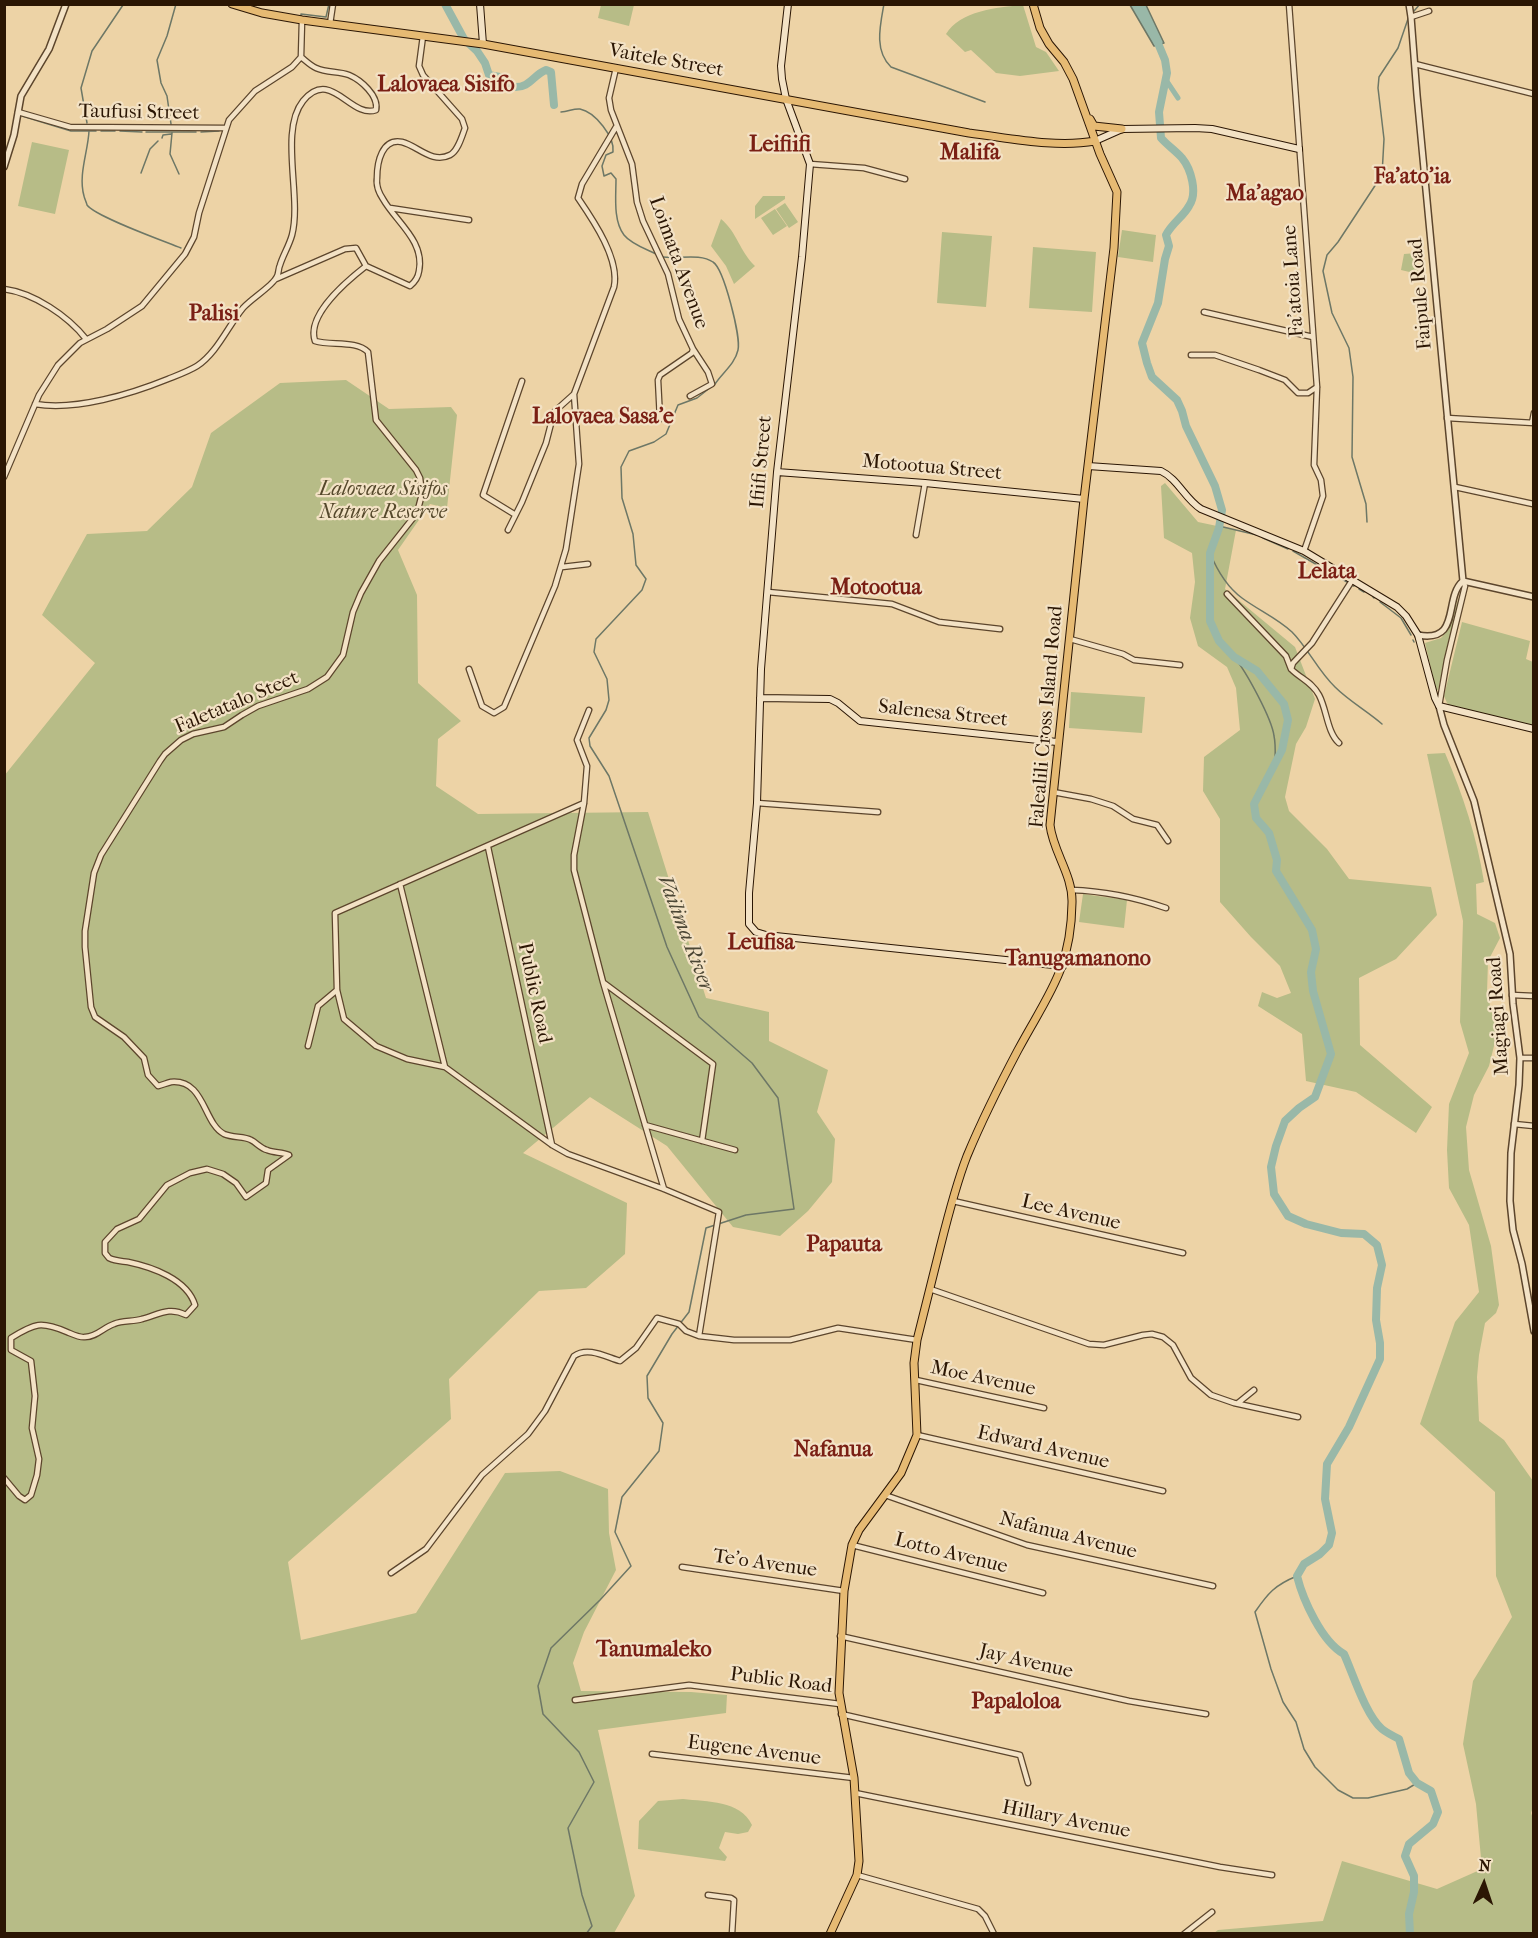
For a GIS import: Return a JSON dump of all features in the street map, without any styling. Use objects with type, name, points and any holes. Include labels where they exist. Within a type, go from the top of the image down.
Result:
[{"type":"main road","points":[[480,4],[482,44]]},
{"type":"main road","name":"Ifiifi Street","points":[[788,4],[781,66],[786,99],[810,164],[802,257],[777,472],[760,698],[757,803],[748,917],[752,928],[766,935],[1063,966]]},
{"type":"main road","name":"Falealili Cross Island Road","points":[[830,1934],[857,1875],[859,1862],[854,1778],[840,1704],[840,1636],[844,1591],[852,1545],[858,1530],[901,1473],[916,1435],[914,1363],[917,1340],[960,1175],[1012,1060],[1056,986],[1070,938],[1071,890],[1051,834],[1053,792],[1084,499],[1114,248],[1117,192],[1095,141],[1073,79],[1040,28],[1033,4]]},
{"type":"main road","name":"Vaitele Street","points":[[233,5],[302,20],[482,44],[969,133],[1040,142],[1078,144],[1095,141]]},
{"type":"main road","points":[[1086,112],[1094,126],[1122,129],[1212,129],[1299,149]]},
{"type":"main road","points":[[1095,141],[1122,129]]},
{"type":"main road","points":[[1088,466],[1161,471],[1175,481],[1193,504],[1304,550],[1397,607],[1406,616],[1418,635],[1439,706],[1533,729]]},
{"type":"main road","name":"Motootua Street","points":[[777,472],[926,483],[1084,499]]},
{"type":"main road","name":"Salenesa Street","points":[[760,698],[830,699],[861,721],[1057,742]]},
{"type":"street","points":[[4,167],[21,96],[49,49],[66,4]]},
{"type":"street","points":[[330,24],[333,4]]},
{"type":"street","name":"Fa'atoia Lane","points":[[1289,4],[1317,387],[1314,465],[1321,480],[1323,496],[1304,550]]},
{"type":"street","name":"Faipule Road","points":[[1409,4],[1463,581]]},
{"type":"street","points":[[1412,17],[1429,11]]},
{"type":"street","points":[[4,477],[35,404],[58,365],[80,343],[142,306],[185,254],[194,237],[228,120],[255,91],[292,66],[301,57],[302,20]]},
{"type":"street","points":[[35,404],[53,405],[109,400],[154,385],[198,365],[252,297],[276,279],[331,254],[356,248],[366,266],[410,286],[417,279],[420,265],[415,243],[383,201],[378,190],[376,178],[380,156],[383,149],[395,142],[402,142],[429,156],[450,155],[456,149],[465,128],[462,119],[423,75],[419,66],[423,36]]},
{"type":"street","points":[[276,279],[292,236],[295,204],[292,129],[303,101],[315,91],[323,89],[336,93],[365,111],[375,110],[377,105],[374,97],[358,81],[348,75],[316,68],[301,57]]},
{"type":"street","points":[[1415,64],[1533,94]]},
{"type":"street","name":"Loimata Avenue","points":[[616,68],[609,98],[616,127],[632,164],[637,202],[643,221],[668,274],[679,319],[693,349],[692,353],[660,375],[658,380],[660,419]]},
{"type":"street","name":"Taufusi Street","points":[[18,112],[70,127],[225,129]]},
{"type":"street","points":[[469,669],[482,706],[489,711],[499,711],[504,707],[562,567],[579,474],[574,394],[612,295],[615,281],[612,264],[601,236],[578,198],[582,184],[616,127]]},
{"type":"street","points":[[810,164],[864,168],[906,179]]},
{"type":"street","points":[[390,208],[469,220]]},
{"type":"street","name":"Faletatalo Steet","points":[[4,1478],[25,1500],[31,1495],[39,1459],[32,1428],[35,1396],[31,1361],[11,1350],[11,1338],[39,1324],[46,1324],[84,1338],[105,1330],[111,1324],[144,1319],[162,1311],[181,1312],[186,1315],[195,1305],[192,1296],[163,1273],[149,1267],[109,1258],[105,1253],[105,1242],[117,1229],[139,1219],[166,1185],[190,1173],[207,1169],[223,1174],[236,1183],[246,1197],[266,1183],[268,1170],[289,1155],[269,1151],[251,1140],[224,1134],[215,1127],[203,1101],[192,1088],[171,1082],[158,1086],[153,1082],[148,1075],[144,1058],[135,1048],[124,1037],[94,1017],[89,990],[85,931],[94,873],[101,855],[165,754],[181,740],[193,734],[224,727],[251,710],[302,692],[327,676],[343,655],[353,612],[366,583],[380,561],[411,523],[421,505],[420,478],[411,463],[379,426],[374,415],[368,352],[359,346],[324,344],[315,341],[313,336],[313,327],[325,306],[347,280],[366,266]]},
{"type":"street","points":[[4,289],[25,295],[45,305],[79,330],[86,339]]},
{"type":"street","points":[[1204,312],[1313,337]]},
{"type":"street","points":[[690,396],[712,384],[708,372],[693,349]]},
{"type":"street","points":[[1191,354],[1215,355],[1259,370],[1285,380],[1298,393],[1308,393],[1317,387]]},
{"type":"street","points":[[514,514],[483,495],[522,381]]},
{"type":"street","points":[[508,530],[546,443],[554,412],[574,394]]},
{"type":"street","points":[[1447,418],[1532,423],[1533,413]]},
{"type":"street","points":[[916,534],[926,483]]},
{"type":"street","points":[[1455,487],[1533,504]]},
{"type":"street","points":[[562,567],[588,564]]},
{"type":"street","points":[[1291,669],[1293,663],[1312,643],[1353,579]]},
{"type":"street","points":[[1463,581],[1533,597]]},
{"type":"street","points":[[1418,635],[1433,636],[1442,632],[1452,611],[1458,586],[1463,581]]},
{"type":"street","points":[[1439,706],[1447,660],[1465,586],[1463,581]]},
{"type":"street","points":[[768,592],[891,604],[939,622],[1000,629]]},
{"type":"street","points":[[1227,594],[1286,656],[1291,669],[1312,684],[1320,696],[1333,737],[1339,743]]},
{"type":"street","points":[[1070,639],[1124,654],[1134,660],[1180,665]]},
{"type":"street","name":"Magiagi Road","points":[[1439,706],[1446,732],[1469,785],[1476,809],[1510,954],[1512,995],[1520,1058],[1510,1170],[1512,1222],[1522,1264],[1533,1331]]},
{"type":"street","points":[[589,710],[577,740],[587,766],[584,803],[573,870],[603,982],[664,1189]]},
{"type":"street","points":[[1053,792],[1091,799],[1113,806],[1133,819],[1157,825],[1168,841]]},
{"type":"street","points":[[584,803],[488,848],[334,914],[337,990],[344,1019],[376,1046],[407,1059],[445,1067],[552,1145],[568,1154],[719,1212],[699,1336]]},
{"type":"street","points":[[757,803],[878,812]]},
{"type":"street","name":"Public Road","points":[[488,848],[552,1145]]},
{"type":"street","points":[[400,884],[445,1067]]},
{"type":"street","points":[[1071,890],[1093,890],[1130,896],[1166,908]]},
{"type":"street","points":[[603,982],[713,1064],[702,1141]]},
{"type":"street","points":[[308,1046],[318,1006],[337,990]]},
{"type":"street","points":[[1512,995],[1533,996]]},
{"type":"street","points":[[1520,1058],[1533,1058]]},
{"type":"street","points":[[1514,1124],[1533,1126]]},
{"type":"street","points":[[645,1125],[735,1150]]},
{"type":"street","name":"Lee Avenue","points":[[953,1201],[1183,1253]]},
{"type":"street","points":[[930,1289],[1089,1344],[1104,1345],[1152,1334],[1162,1337],[1173,1345],[1191,1378],[1207,1392],[1238,1403],[1298,1417]]},
{"type":"street","points":[[391,1573],[426,1549],[482,1475],[528,1434],[545,1411],[574,1356],[581,1351],[620,1361],[636,1348],[657,1318],[679,1324],[699,1336],[734,1340],[790,1340],[838,1328],[917,1340]]},
{"type":"street","name":"Moe Avenue","points":[[916,1380],[1044,1407]]},
{"type":"street","points":[[1238,1403],[1254,1390]]},
{"type":"street","name":"Edward Avenue","points":[[916,1435],[1164,1491]]},
{"type":"street","name":"Nafanua Avenue","points":[[885,1495],[1027,1545],[1213,1586]]},
{"type":"street","name":"Lotto Avenue","points":[[852,1545],[1043,1593]]},
{"type":"street","name":"Te'o Avenue","points":[[682,1567],[844,1591]]},
{"type":"street","name":"Jay Avenue","points":[[840,1636],[1129,1701],[1206,1714]]},
{"type":"street","name":"Public Road","points":[[575,1700],[690,1685],[840,1704]]},
{"type":"street","points":[[841,1714],[1020,1755],[1028,1783]]},
{"type":"street","name":"Eugene Avenue","points":[[652,1754],[854,1778]]},
{"type":"street","name":"Hillary Avenue","points":[[855,1793],[1272,1875]]},
{"type":"street","points":[[857,1875],[978,1908],[994,1934]]},
{"type":"street","points":[[708,1895],[734,1900],[732,1934]]},
{"type":"street","points":[[1184,1934],[1212,1912]]},
{"type":"green space","points":[[601,5],[634,5],[629,26],[598,18]]},
{"type":"green space","points":[[1023,5],[1036,47],[1046,52],[1059,71],[1020,76],[996,73],[971,50],[965,52],[946,34],[952,26],[970,15],[991,9]]},
{"type":"green space","points":[[32,142],[69,150],[55,214],[18,206]]},
{"type":"green space","points":[[763,196],[785,196],[785,199],[755,219],[755,206]]},
{"type":"green space","points":[[785,203],[798,222],[789,228],[776,209]]},
{"type":"green space","points":[[775,209],[787,226],[773,235],[761,218]]},
{"type":"green space","points":[[721,219],[755,266],[734,284],[726,266],[711,246]]},
{"type":"green space","points":[[1122,230],[1156,235],[1153,262],[1118,257]]},
{"type":"green space","points":[[942,232],[992,236],[986,307],[937,303]]},
{"type":"green space","points":[[1033,247],[1096,252],[1092,312],[1029,308]]},
{"type":"green space","points":[[1417,253],[1418,274],[1401,270],[1404,254]]},
{"type":"green space","name":"Lalovaea Sisifos Nature Reserve","points":[[346,380],[389,409],[451,407],[457,415],[447,508],[430,504],[398,550],[417,595],[418,683],[461,721],[438,739],[436,786],[478,814],[648,812],[706,998],[769,1012],[769,1041],[828,1070],[817,1112],[835,1139],[832,1182],[808,1211],[780,1236],[733,1227],[667,1146],[590,1097],[523,1153],[627,1203],[625,1254],[586,1288],[539,1291],[449,1379],[451,1419],[288,1562],[301,1640],[416,1613],[505,1473],[560,1471],[608,1489],[609,1533],[616,1570],[584,1632],[573,1663],[581,1691],[691,1692],[727,1695],[726,1713],[598,1730],[635,1896],[614,1933],[5,1933],[4,776],[95,663],[42,615],[87,534],[147,531],[192,487],[211,433],[280,383]]},
{"type":"green space","points":[[1165,483],[1198,522],[1236,530],[1225,589],[1295,647],[1315,699],[1306,727],[1296,744],[1285,797],[1289,811],[1327,849],[1349,879],[1431,887],[1437,915],[1396,959],[1359,978],[1360,1045],[1432,1107],[1416,1133],[1356,1092],[1306,1081],[1302,1034],[1258,1006],[1262,992],[1277,998],[1291,993],[1280,966],[1220,902],[1220,819],[1203,791],[1204,757],[1240,730],[1236,688],[1227,667],[1198,646],[1190,618],[1195,582],[1192,553],[1164,538],[1161,486]]},
{"type":"green space","points":[[1462,588],[1438,690],[1436,690],[1425,643],[1441,638],[1448,630]]},
{"type":"green space","points":[[1462,622],[1530,641],[1526,659],[1533,662],[1533,727],[1453,708],[1447,703],[1444,696]]},
{"type":"green space","points":[[1071,692],[1145,697],[1142,733],[1069,728]]},
{"type":"green space","points":[[1445,753],[1469,816],[1481,865],[1484,882],[1476,884],[1477,914],[1495,923],[1500,938],[1488,961],[1487,993],[1497,1034],[1489,1066],[1474,1095],[1466,1127],[1469,1170],[1491,1246],[1499,1305],[1496,1313],[1485,1323],[1479,1355],[1477,1377],[1479,1421],[1504,1440],[1533,1481],[1534,1804],[1531,1813],[1534,1821],[1533,1933],[1214,1933],[1218,1930],[1323,1921],[1342,1861],[1437,1889],[1482,1869],[1476,1804],[1463,1744],[1473,1681],[1512,1617],[1496,1576],[1495,1492],[1420,1424],[1455,1322],[1479,1292],[1469,1225],[1449,1188],[1447,1150],[1449,1104],[1469,1053],[1460,1022],[1463,921],[1427,754]]},
{"type":"green space","points":[[1083,894],[1127,900],[1124,928],[1079,922]]},
{"type":"green space","points":[[683,1799],[722,1804],[740,1811],[747,1817],[752,1825],[748,1832],[738,1834],[725,1832],[719,1848],[727,1857],[725,1861],[638,1849],[639,1821],[658,1801]]},
{"type":"shaded area","points":[[1130,5],[1146,5],[1164,43],[1154,46]]},
{"type":"waterway","points":[[171,124],[167,96],[161,83],[157,60],[176,4]]},
{"type":"waterway","points":[[301,17],[301,14],[326,17],[329,4]]},
{"type":"waterway","name":"Vailima River","points":[[445,4],[464,39],[477,51],[485,63],[489,75],[503,78],[514,87],[519,87],[546,70],[551,72],[554,105]]},
{"type":"waterway","points":[[884,4],[880,46],[882,54],[891,67],[985,102]]},
{"type":"waterway","points":[[1414,11],[1420,4]]},
{"type":"waterway","points":[[87,123],[81,88],[92,51],[123,5]]},
{"type":"waterway","points":[[1367,522],[1366,504],[1352,457],[1353,377],[1349,348],[1332,313],[1323,271],[1327,255],[1382,175],[1384,139],[1378,88],[1379,77],[1398,48],[1409,16]]},
{"type":"waterway","points":[[1155,36],[1165,60],[1167,73],[1159,112],[1161,138],[1180,155],[1185,163],[1191,175],[1193,195],[1187,210],[1166,235],[1169,246],[1158,303],[1142,343],[1152,377],[1177,400],[1186,426],[1215,486],[1222,510],[1219,528],[1210,553],[1210,621],[1219,641],[1234,657],[1257,671],[1284,704],[1288,720],[1282,750],[1254,804],[1256,818],[1269,833],[1277,860],[1276,871],[1312,930],[1316,949],[1311,972],[1313,991],[1331,1054],[1315,1097],[1285,1121],[1271,1167],[1274,1194],[1288,1216],[1306,1224],[1341,1233],[1364,1234],[1377,1245],[1382,1265],[1377,1288],[1376,1320],[1380,1359],[1349,1427],[1327,1464],[1325,1499],[1332,1533],[1329,1545],[1304,1564],[1297,1576],[1314,1620],[1328,1640],[1344,1654],[1360,1694],[1376,1723],[1399,1739],[1409,1773],[1417,1783],[1431,1791],[1438,1812],[1433,1824],[1409,1844],[1405,1856],[1414,1876],[1414,1892],[1409,1914],[1410,1934]]},
{"type":"waterway","points":[[299,40],[299,53]]},
{"type":"waterway","points":[[1166,80],[1178,98]]},
{"type":"waterway","name":"Vailima River","points":[[561,112],[580,109],[592,115],[603,126],[611,139],[613,152],[606,155],[602,166],[604,176],[611,173],[616,179],[616,208],[620,229],[631,241],[656,254]]},
{"type":"waterway","points":[[22,116],[71,131],[96,131]]},
{"type":"waterway","points":[[89,131],[82,180],[87,205],[116,222],[181,248]]},
{"type":"waterway","points":[[101,131],[115,131]]},
{"type":"waterway","points":[[120,131],[142,132]]},
{"type":"waterway","points":[[201,132],[219,131]]},
{"type":"waterway","points":[[146,132],[196,132]]},
{"type":"waterway","points":[[172,133],[170,154],[179,174]]},
{"type":"waterway","points":[[162,138],[163,135],[171,134]]},
{"type":"waterway","points":[[141,173],[150,149],[158,141]]},
{"type":"waterway","name":"Vailima River","points":[[663,257],[708,259],[717,267],[727,289],[738,350],[731,364],[715,384]]},
{"type":"waterway","name":"Vailima River","points":[[586,1934],[592,1926],[582,1895],[568,1828],[594,1782],[579,1752],[543,1714],[538,1686],[551,1648],[631,1566],[615,1532],[622,1497],[659,1451],[663,1423],[648,1398],[647,1376],[672,1334],[689,1312],[706,1228],[746,1215],[794,1209],[778,1098],[752,1063],[699,1017],[667,947],[609,776],[590,746],[589,738],[606,710],[609,700],[607,679],[594,652],[596,639],[642,590],[646,579],[636,565],[633,534],[622,498],[621,467],[629,451],[654,442],[666,434],[678,405],[697,398],[711,387]]},
{"type":"waterway","points":[[1219,526],[1257,535]]},
{"type":"waterway","points":[[1263,538],[1288,549]]},
{"type":"waterway","points":[[1293,551],[1326,570]]},
{"type":"waterway","points":[[1210,553],[1219,572],[1232,589],[1292,632],[1335,687],[1382,724]]},
{"type":"waterway","points":[[1330,572],[1347,582]]},
{"type":"waterway","points":[[1359,589],[1364,592]]},
{"type":"waterway","points":[[1380,602],[1401,618],[1411,635]]},
{"type":"waterway","points":[[1234,657],[1269,718],[1275,739],[1275,764]]},
{"type":"waterway","points":[[1297,1576],[1273,1590],[1255,1612],[1271,1669],[1283,1702],[1296,1722],[1304,1749],[1315,1767],[1338,1790],[1353,1798],[1368,1798],[1407,1789],[1417,1783]]},
{"type":"district","name":"Lalovaea Sisifo","points":[[446,86]]},
{"type":"district","name":"Leifiifi","points":[[780,146]]},
{"type":"district","name":"Malifa","points":[[970,154]]},
{"type":"district","name":"Fa'ato'ia","points":[[1412,178]]},
{"type":"district","name":"Ma'agao","points":[[1265,195]]},
{"type":"district","name":"Palisi","points":[[214,315]]},
{"type":"district","name":"Lalovaea Sasa'e","points":[[603,418]]},
{"type":"district","name":"Lelata","points":[[1327,573]]},
{"type":"district","name":"Motootua","points":[[876,589]]},
{"type":"district","name":"Leufisa","points":[[761,944]]},
{"type":"district","name":"Tanugamanono","points":[[1078,960]]},
{"type":"district","name":"Papauta","points":[[844,1246]]},
{"type":"district","name":"Nafanua","points":[[833,1451]]},
{"type":"district","name":"Tanumaleko","points":[[654,1651]]},
{"type":"district","name":"Papaloloa","points":[[1016,1703]]}]
